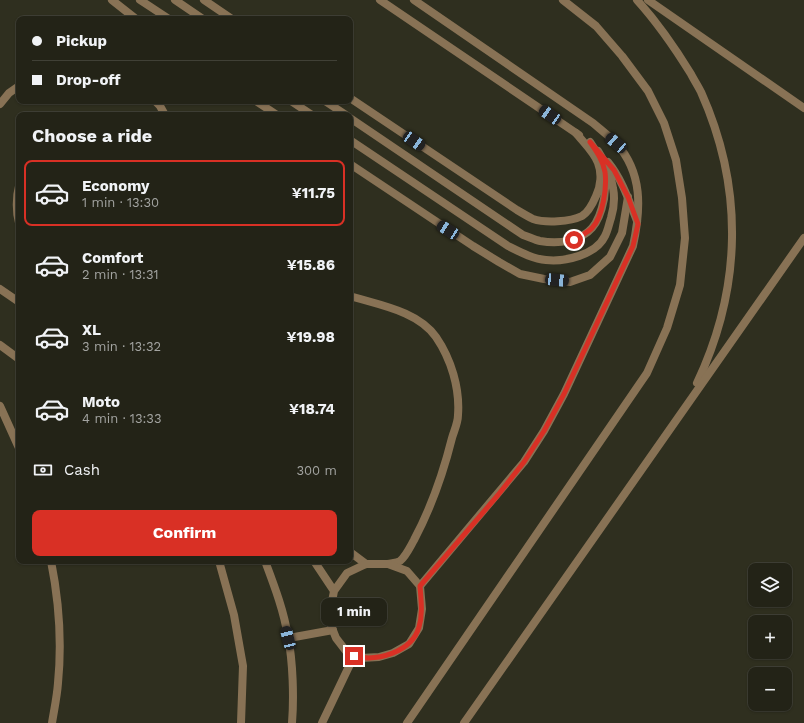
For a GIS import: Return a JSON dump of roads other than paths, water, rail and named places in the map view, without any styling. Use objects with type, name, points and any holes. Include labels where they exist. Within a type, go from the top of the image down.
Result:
[{"type":"lane","points":[[112,0],[132,16]]},
{"type":"lane","points":[[140,0],[164,16]]},
{"type":"lane","points":[[175,0],[199,16]]},
{"type":"lane","points":[[204,0],[228,16]]},
{"type":"lane","points":[[380,0],[590,142],[614,170],[628,197],[638,224]]},
{"type":"lane","points":[[414,0],[593,123],[616,143],[629,160],[636,181],[639,202],[638,224],[633,246],[564,394],[544,431],[524,462],[502,490],[420,586]]},
{"type":"lane","points":[[406,723],[647,373],[667,328],[680,285],[685,238],[682,198],[676,160],[664,123],[648,91],[622,56],[596,26],[563,0]]},
{"type":"lane","points":[[637,0],[681,56],[701,91],[717,133],[728,178],[732,221],[732,251],[726,299],[714,342],[705,366],[688,402]]},
{"type":"lane","points":[[648,0],[804,108]]},
{"type":"lane","points":[[0,104],[9,93],[16,88]]},
{"type":"lane","points":[[353,100],[517,210],[534,219],[559,221],[582,216],[591,206],[597,194],[600,178],[598,162],[576,133]]},
{"type":"lane","points":[[260,104],[272,112]]},
{"type":"lane","points":[[296,104],[308,112]]},
{"type":"lane","points":[[330,104],[342,112]]},
{"type":"lane","points":[[353,120],[523,235],[539,241],[557,242],[574,240],[592,228],[598,220],[605,189],[605,173],[600,158],[590,142]]},
{"type":"lane","points":[[353,142],[508,246],[528,255],[545,260],[564,260],[583,255],[594,248],[605,237],[614,202],[613,189],[606,164],[598,151]]},
{"type":"lane","points":[[353,166],[473,246],[520,274],[570,282],[590,274],[610,257],[622,233],[628,197]]},
{"type":"lane","points":[[464,723],[804,238]]},
{"type":"lane","points":[[0,289],[16,300]]},
{"type":"lane","points":[[353,297],[398,311],[421,322],[436,336],[454,372],[458,398],[458,416],[446,463],[429,509],[409,550],[400,561],[388,564],[366,564],[347,573],[334,591],[330,623],[336,638],[346,651],[354,656],[361,658],[379,657],[393,653],[409,644],[419,628],[422,609],[420,586],[407,571],[388,564]]},
{"type":"lane","points":[[0,345],[16,357]]},
{"type":"lane","points":[[0,406],[16,441]]},
{"type":"lane","points":[[353,554],[366,564]]},
{"type":"lane","points":[[52,564],[57,593],[59,638],[58,684],[52,723]]},
{"type":"lane","points":[[220,564],[234,615],[243,666],[241,723]]},
{"type":"lane","points":[[266,564],[277,596],[288,638],[292,677],[292,723]]},
{"type":"lane","points":[[316,564],[334,591]]},
{"type":"lane","points":[[288,638],[333,630]]},
{"type":"lane","points":[[322,723],[354,656]]}]
